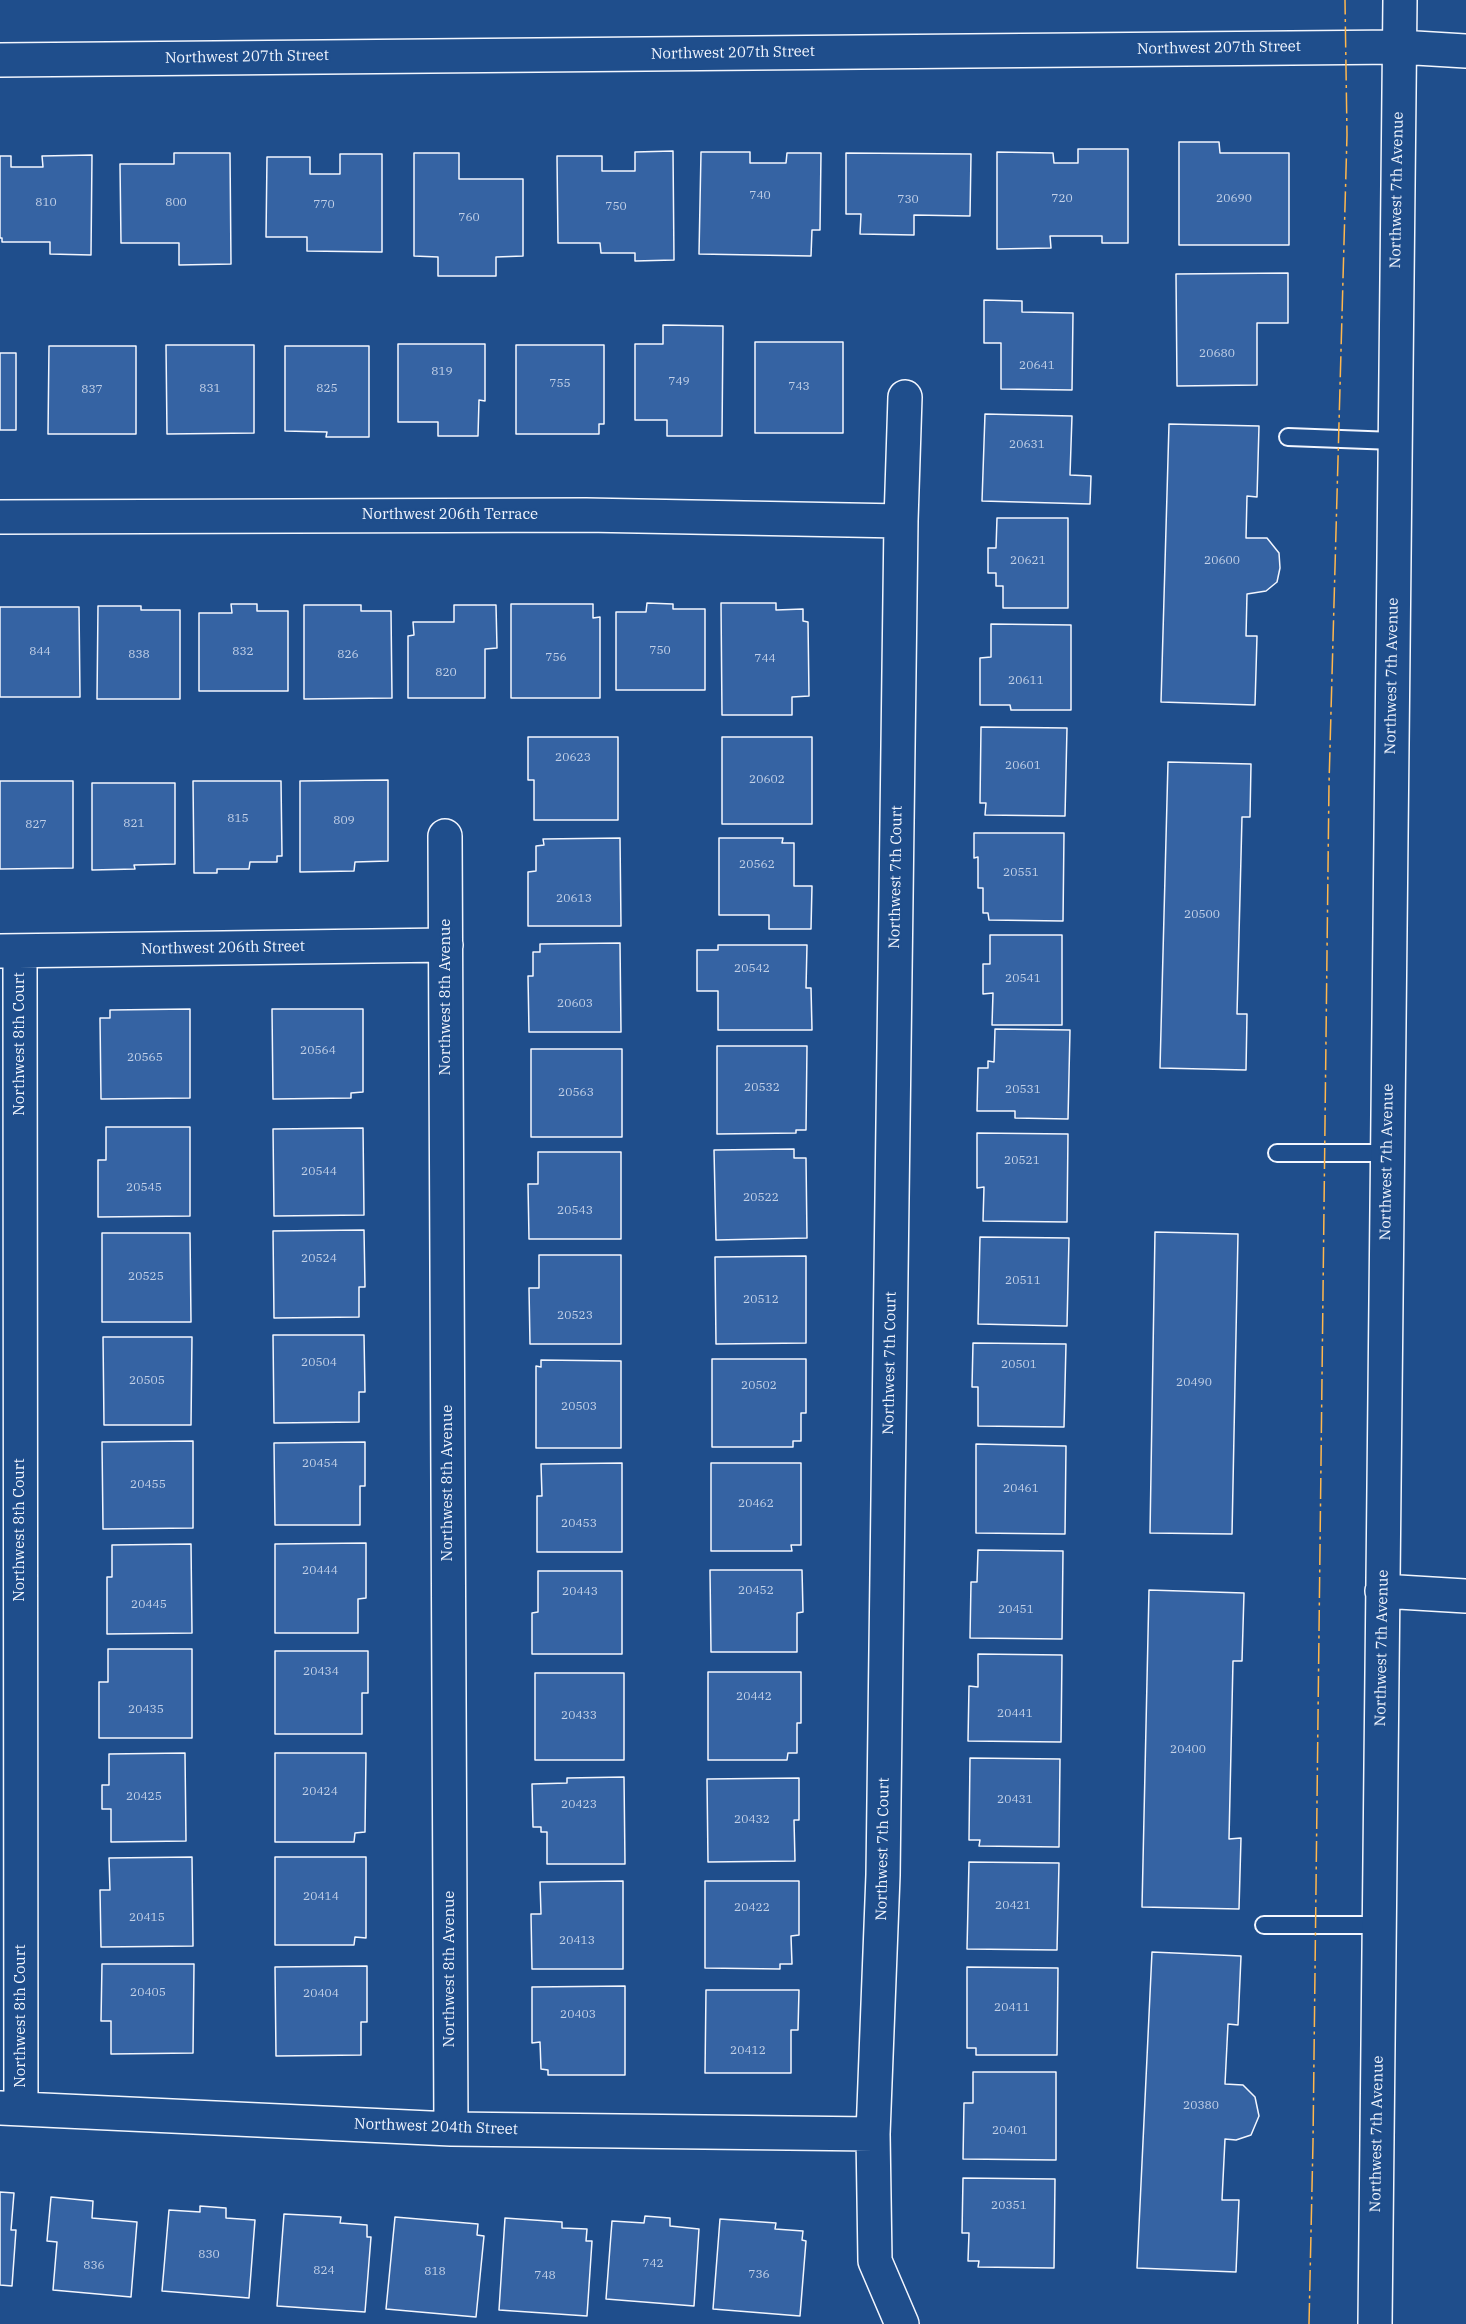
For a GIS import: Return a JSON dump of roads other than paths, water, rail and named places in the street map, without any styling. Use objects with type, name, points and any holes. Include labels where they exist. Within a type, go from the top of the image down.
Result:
[{"type":"street","name":"Northwest 7th Avenue","points":[[1375,2324],[1400,0]]},
{"type":"street","name":"Northwest 207th Street","points":[[0,60],[1398,47],[1466,51]]},
{"type":"street","name":"Northwest 7th Court","points":[[902,2324],[875,2260],[873,2134],[884,1851],[901,521],[905,397]]},
{"type":"street","name":"Northwest 206th Terrace","points":[[0,517],[586,515],[901,521]]},
{"type":"street","name":"Northwest 8th Avenue","points":[[445,836],[451,2129]]},
{"type":"street","name":"Northwest 206th Street","points":[[10,951],[446,945]]},
{"type":"street","name":"Northwest 8th Court","points":[[10,951],[10,2108]]},
{"type":"street","points":[[1382,1591],[1466,1596]]},
{"type":"street","name":"Northwest 204th Street","points":[[10,2108],[451,2129],[873,2134]]},
{"type":"lane","points":[[1288,437],[1394,441]]},
{"type":"lane","points":[[1276,1152],[1387,1153]]},
{"type":"lane","points":[[1264,1925],[1379,1925]]}]
